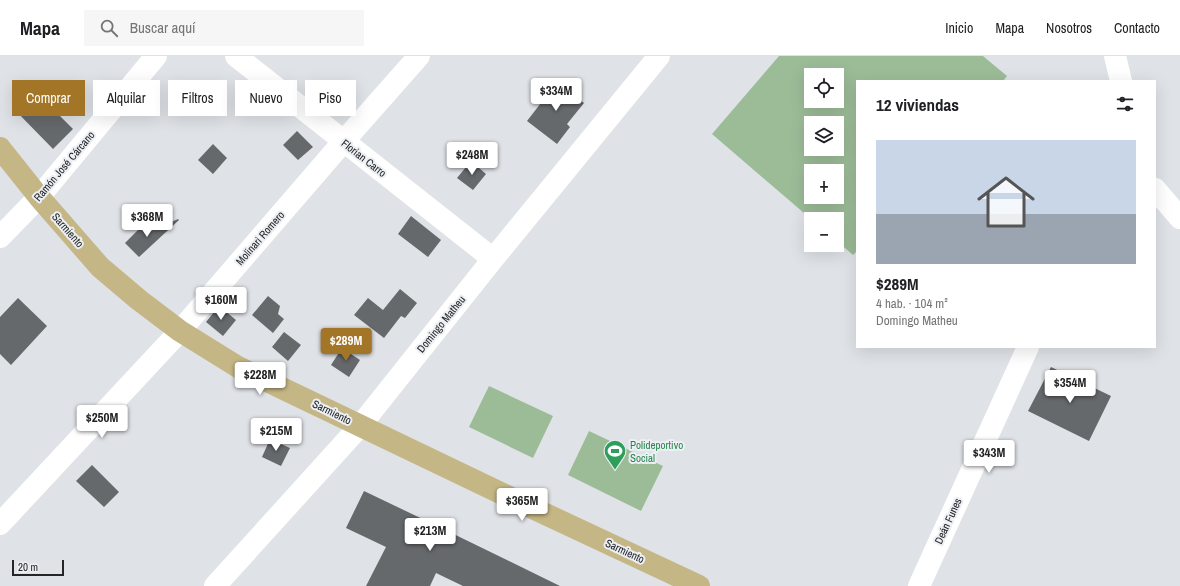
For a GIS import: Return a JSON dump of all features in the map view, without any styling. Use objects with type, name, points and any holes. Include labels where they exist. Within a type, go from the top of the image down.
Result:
[{"type":"main road","name":"Sarmiento","points":[[0,148],[39,198],[100,267],[139,300],[180,331],[238,367],[699,586]]},
{"type":"street","name":"Ramón José Cárcano","points":[[0,237],[39,198],[156,56]]},
{"type":"street","name":"Florian Carro","points":[[236,56],[493,260]]},
{"type":"street","name":"Molinari Romero","points":[[0,524],[180,331],[419,56]]},
{"type":"street","name":"Domingo Matheu","points":[[215,586],[360,426],[659,56]]},
{"type":"street","points":[[1115,56],[1121,80]]},
{"type":"street","points":[[1156,190],[1180,218]]},
{"type":"street","name":"Deán Funes","points":[[919,586],[1028,348]]},
{"type":"green space","points":[[779,56],[983,56],[1007,76],[1004,80],[856,80],[856,252],[853,255],[844,247],[844,212],[804,213],[712,134]]},
{"type":"green space","points":[[489,386],[553,416],[533,458],[469,427]]},
{"type":"green space","name":"Polideportivo Social","points":[[589,431],[663,466],[641,511],[568,475]]},
{"type":"building","points":[[555,79],[584,103],[567,124],[570,127],[557,144],[527,121],[544,99],[541,96]]},
{"type":"building","points":[[21,116],[60,116],[73,129],[53,149]]},
{"type":"building","points":[[297,131],[313,147],[298,160],[283,145]]},
{"type":"building","points":[[213,144],[227,158],[213,174],[198,160]]},
{"type":"building","points":[[471,161],[486,174],[473,190],[457,178]]},
{"type":"building","points":[[411,216],[441,240],[428,257],[398,234]]},
{"type":"building","points":[[178,219],[179,220],[139,257],[125,243],[141,227],[146,233]]},
{"type":"building","points":[[400,289],[417,303],[405,318],[401,316],[384,338],[354,315],[368,298],[383,310]]},
{"type":"building","points":[[268,296],[280,306],[278,314],[284,319],[273,333],[252,315]]},
{"type":"building","points":[[18,298],[47,326],[11,365],[0,354],[0,317]]},
{"type":"building","points":[[219,306],[236,320],[223,336],[206,322]]},
{"type":"building","points":[[284,332],[301,345],[288,361],[272,347]]},
{"type":"building","points":[[342,348],[360,360],[349,377],[331,365]]},
{"type":"building","points":[[1051,367],[1111,396],[1089,441],[1028,411]]},
{"type":"building","points":[[270,439],[290,448],[281,466],[262,457]]},
{"type":"building","points":[[92,465],[119,492],[104,507],[76,481]]},
{"type":"building","points":[[364,491],[560,586],[463,586],[436,573],[430,586],[366,586],[386,547],[346,528]]},
{"type":"place","name":"Polideportivo Social","points":[[615,470]]}]
